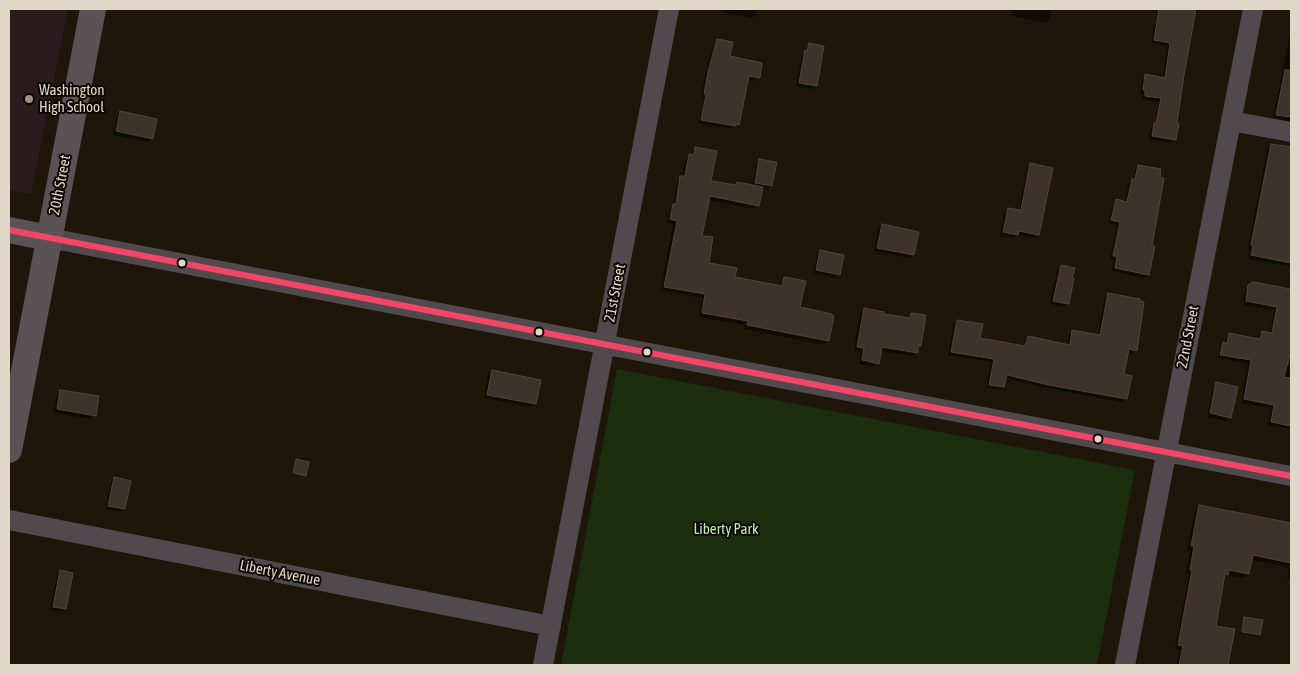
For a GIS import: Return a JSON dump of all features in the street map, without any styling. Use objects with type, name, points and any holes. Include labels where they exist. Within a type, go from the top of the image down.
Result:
[{"type":"main road","name":"20th Street","points":[[9,450],[93,9]]},
{"type":"main road","points":[[9,230],[49,238]]},
{"type":"street","name":"21st Street","points":[[543,665],[670,9]]},
{"type":"street","name":"22nd Street","points":[[1125,665],[1253,9]]},
{"type":"street","points":[[1231,121],[1291,132]]},
{"type":"street","points":[[49,238],[1291,476]]},
{"type":"street","name":"Liberty Avenue","points":[[9,520],[551,626]]},
{"type":"shaded area","name":"Washington High School","points":[[9,9],[68,9],[31,194],[9,190]]},
{"type":"green space","name":"Liberty Park","points":[[617,369],[1135,470],[1097,665],[561,665]]},
{"type":"building","points":[[1159,9],[1196,9],[1184,75],[1176,140],[1152,136],[1161,98],[1145,96],[1145,90],[1143,90],[1145,74],[1165,78],[1170,43],[1154,40]]},
{"type":"building","points":[[717,39],[733,42],[730,56],[762,63],[760,78],[749,76],[739,125],[736,124],[735,126],[701,120],[708,72]]},
{"type":"building","points":[[809,43],[824,46],[817,86],[799,83],[805,50],[807,51]]},
{"type":"building","points":[[1285,70],[1291,70],[1291,117],[1276,115]]},
{"type":"building","points":[[120,111],[157,119],[153,139],[116,131]]},
{"type":"building","points":[[1271,144],[1291,147],[1291,263],[1251,255],[1253,246],[1251,245]]},
{"type":"building","points":[[695,147],[717,151],[711,181],[736,185],[737,182],[763,187],[759,206],[710,196],[702,236],[713,237],[709,263],[737,268],[735,277],[782,286],[784,277],[806,281],[800,307],[834,316],[829,341],[747,325],[748,321],[702,313],[705,294],[664,287],[677,221],[670,219],[673,204],[676,204],[680,176],[685,176],[689,154],[694,155]]},
{"type":"building","points":[[759,159],[777,162],[772,186],[755,183]]},
{"type":"building","points":[[1030,163],[1053,168],[1039,235],[1019,231],[1018,235],[1003,232],[1008,208],[1021,210]]},
{"type":"building","points":[[1138,165],[1161,169],[1160,177],[1164,178],[1149,275],[1115,268],[1117,256],[1113,256],[1120,222],[1111,220],[1116,199],[1127,202],[1132,179],[1135,179]]},
{"type":"building","points":[[882,224],[919,232],[914,255],[877,248]]},
{"type":"building","points":[[820,250],[844,255],[840,275],[816,270]]},
{"type":"building","points":[[1061,265],[1075,268],[1069,304],[1053,301]]},
{"type":"building","points":[[1253,282],[1291,289],[1291,351],[1284,377],[1291,378],[1291,426],[1271,422],[1274,405],[1244,399],[1251,360],[1220,355],[1223,342],[1227,343],[1229,333],[1260,339],[1262,331],[1272,333],[1277,307],[1246,301],[1248,285]]},
{"type":"building","points":[[1108,293],[1140,299],[1140,301],[1144,302],[1137,351],[1129,349],[1124,374],[1132,376],[1127,399],[1049,385],[1007,375],[1004,387],[989,385],[994,359],[951,352],[957,320],[983,324],[980,338],[1025,346],[1028,336],[1070,345],[1072,330],[1100,335]]},
{"type":"building","points":[[864,308],[884,312],[884,314],[910,318],[911,313],[926,315],[918,353],[882,347],[879,364],[862,360],[864,348],[857,347]]},
{"type":"building","points":[[492,370],[541,380],[536,404],[487,395]]},
{"type":"building","points":[[1216,382],[1238,387],[1231,418],[1210,413]]},
{"type":"building","points":[[60,390],[99,396],[96,416],[57,409]]},
{"type":"building","points":[[296,459],[309,462],[306,476],[293,473]]},
{"type":"building","points":[[114,477],[131,481],[125,509],[108,506]]},
{"type":"building","points":[[1199,505],[1291,523],[1291,563],[1253,555],[1249,574],[1229,570],[1228,575],[1225,574],[1216,626],[1235,629],[1228,665],[1179,665],[1183,646],[1178,645],[1192,570],[1190,570],[1194,546],[1191,546]]},
{"type":"building","points":[[60,570],[73,573],[66,609],[53,607]]},
{"type":"building","points":[[1244,617],[1263,620],[1260,635],[1242,632]]},
{"type":"transit line","points":[[9,230],[1291,476]]},
{"type":"place","name":"Washington High School","points":[[29,99]]}]
